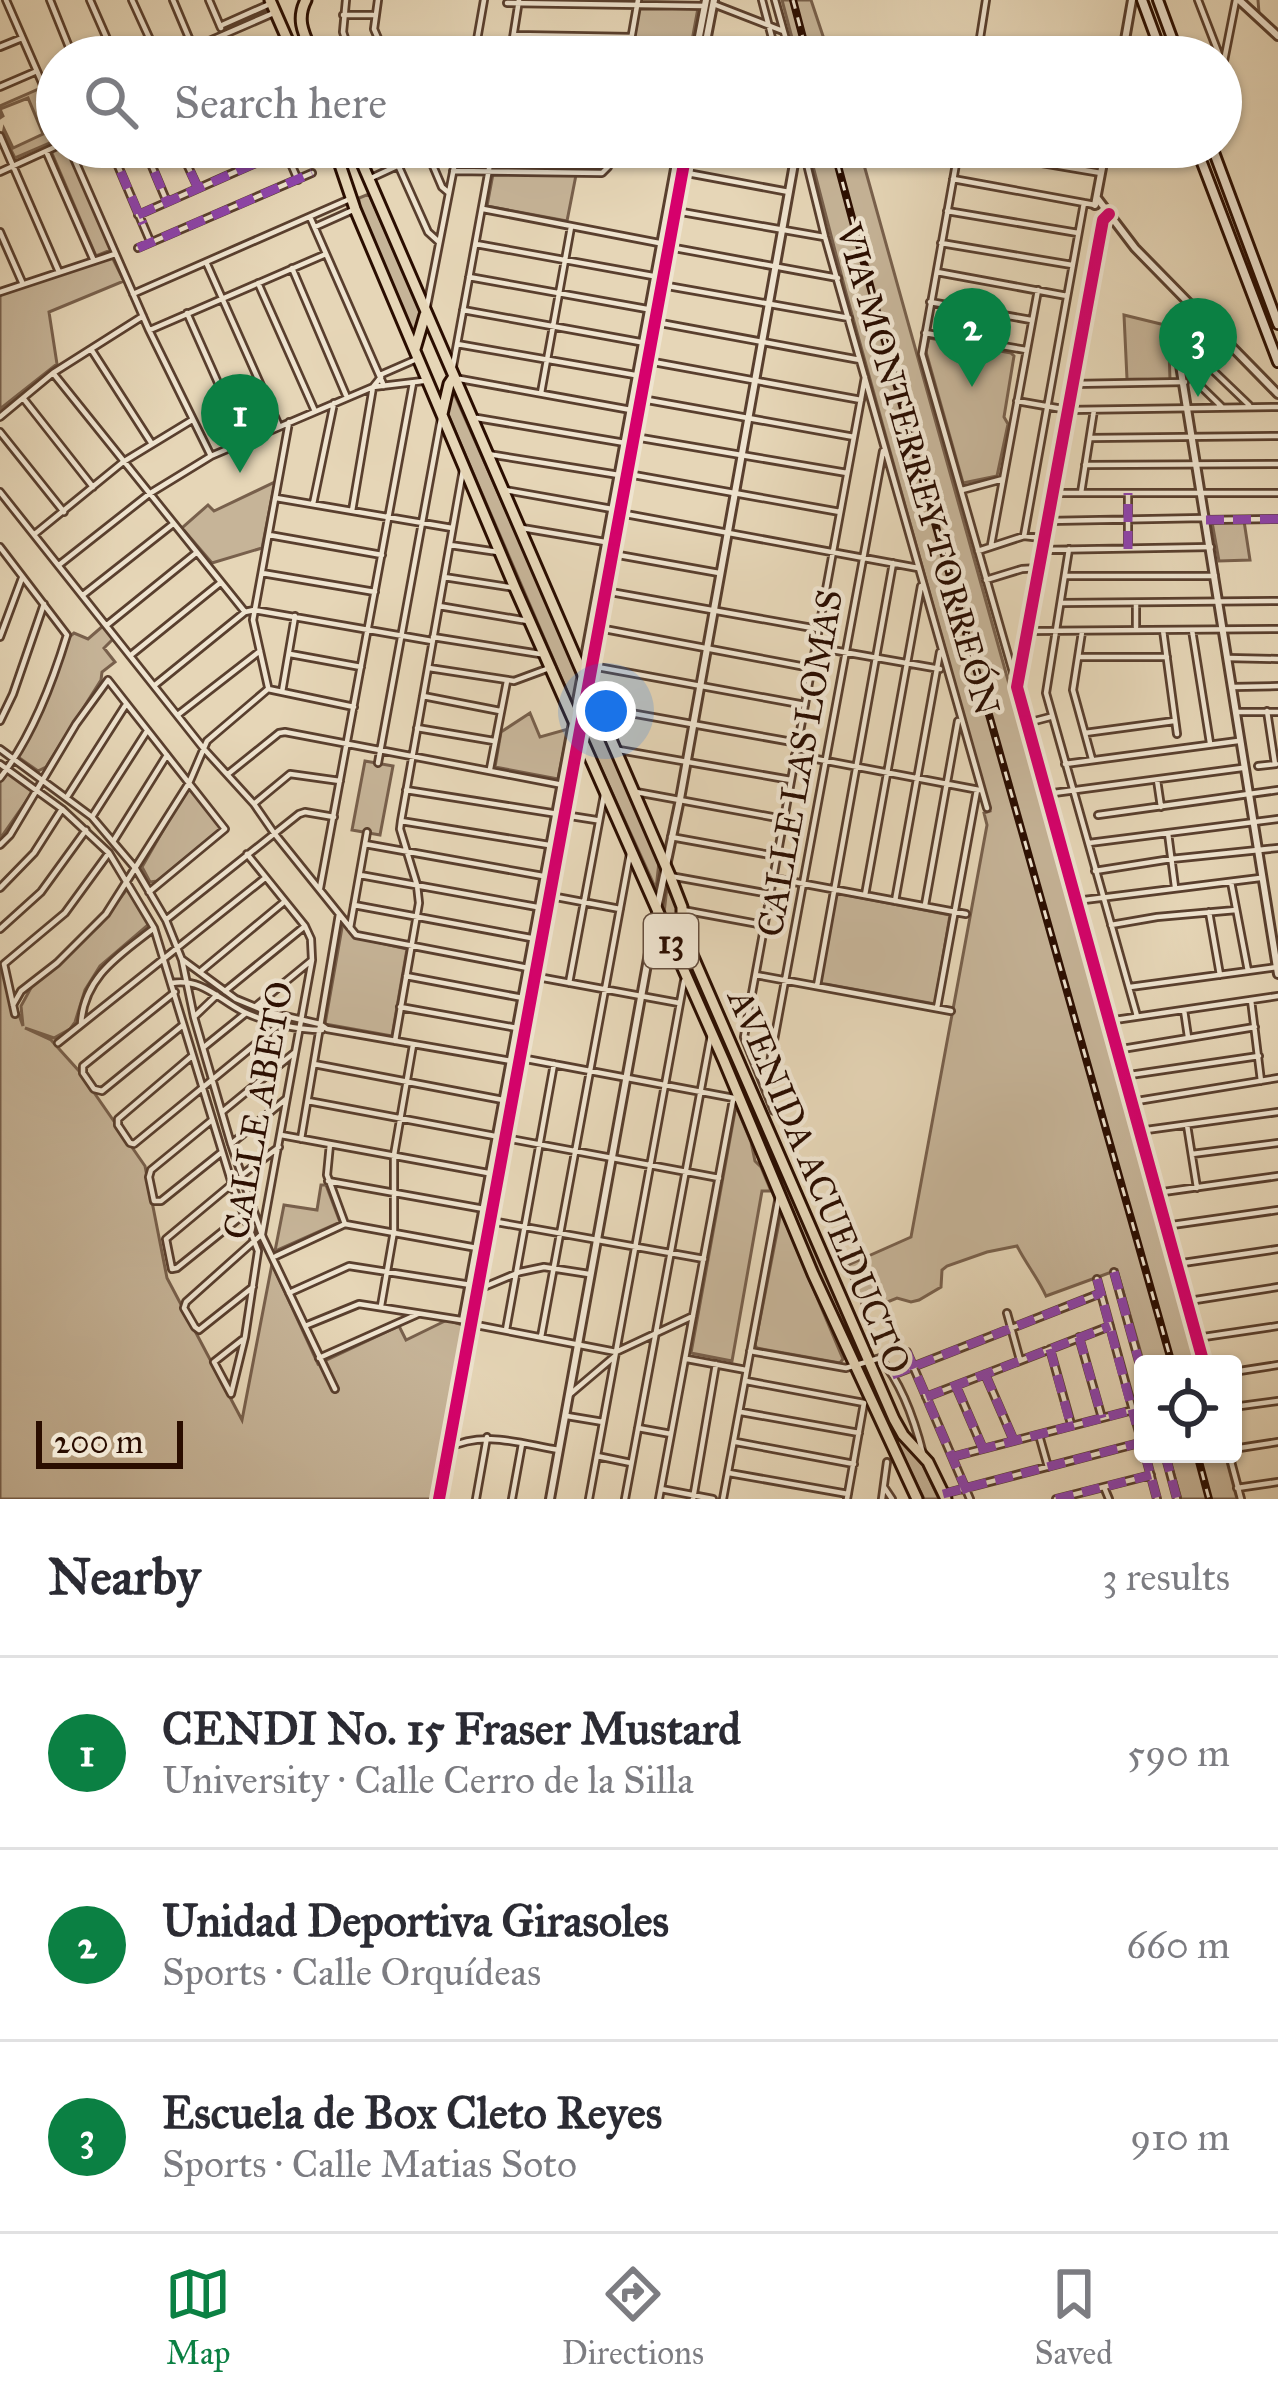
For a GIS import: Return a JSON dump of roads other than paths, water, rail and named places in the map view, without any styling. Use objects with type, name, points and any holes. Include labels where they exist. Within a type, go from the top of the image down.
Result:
[{"type":"main road","points":[[306,0],[301,24],[306,36]]},
{"type":"main road","points":[[1142,0],[1155,36]]},
{"type":"main road","points":[[1156,0],[1171,36]]},
{"type":"main road","points":[[273,5],[286,36]]},
{"type":"main road","points":[[284,31],[301,24]]},
{"type":"main road","name":"AVENIDA ACUEDUCTO","points":[[341,168],[515,588],[867,1401],[917,1499]]},
{"type":"main road","name":"AVENIDA ACUEDUCTO","points":[[364,168],[451,378],[587,669],[588,685],[683,910],[687,943],[868,1361],[900,1431],[924,1456],[944,1496]]},
{"type":"main road","points":[[1204,168],[1276,351]]},
{"type":"main road","points":[[1220,168],[1278,324]]},
{"type":"main road","points":[[353,204],[371,184]]},
{"type":"main road","points":[[414,288],[431,285]]},
{"type":"main road","points":[[417,353],[425,315]]},
{"type":"main road","points":[[417,353],[424,343],[440,347]]},
{"type":"main road","points":[[429,381],[443,387],[451,378]]},
{"type":"main road","points":[[442,414],[451,378]]},
{"type":"street","points":[[50,0],[65,36]]},
{"type":"street","points":[[90,0],[106,36]]},
{"type":"street","points":[[132,0],[147,36]]},
{"type":"street","points":[[172,0],[188,36]]},
{"type":"street","points":[[209,0],[224,34]]},
{"type":"street","points":[[344,36],[346,0]]},
{"type":"street","points":[[377,36],[378,0]]},
{"type":"street","points":[[478,36],[484,0]]},
{"type":"street","points":[[762,0],[771,36]]},
{"type":"street","points":[[775,0],[785,36]]},
{"type":"street","points":[[980,36],[986,0]]},
{"type":"street","points":[[1125,36],[1132,0]]},
{"type":"street","points":[[1198,0],[1212,36]]},
{"type":"street","points":[[1228,36],[1237,0],[1278,36]]},
{"type":"street","points":[[4,2],[36,67]]},
{"type":"street","points":[[519,2],[514,35],[553,36]]},
{"type":"street","points":[[632,36],[638,2]]},
{"type":"street","points":[[506,3],[710,3],[783,31]]},
{"type":"street","points":[[703,36],[710,3]]},
{"type":"street","points":[[220,36],[273,5]]},
{"type":"street","points":[[220,26],[273,5]]},
{"type":"street","points":[[343,15],[375,15]]},
{"type":"street","points":[[0,47],[22,38]]},
{"type":"street","points":[[0,87],[36,72]]},
{"type":"street","points":[[0,136],[58,272]]},
{"type":"street","points":[[0,172],[36,155]]},
{"type":"street","points":[[53,168],[94,261]]},
{"type":"street","points":[[78,168],[142,316],[211,456]]},
{"type":"street","points":[[119,168],[151,243]]},
{"type":"street","points":[[153,168],[167,202]]},
{"type":"street","points":[[189,168],[198,188]]},
{"type":"street","points":[[139,214],[241,168]]},
{"type":"street","points":[[293,168],[298,180]]},
{"type":"street","points":[[371,184],[395,168]]},
{"type":"street","points":[[399,168],[428,232],[440,243]]},
{"type":"street","points":[[434,168],[449,193]]},
{"type":"street","points":[[425,315],[454,168]]},
{"type":"street","points":[[489,168],[451,378],[631,410]]},
{"type":"street","points":[[453,171],[607,168]]},
{"type":"street","points":[[439,1499],[497,1135],[551,896],[562,784],[642,399],[679,168]]},
{"type":"street","points":[[623,475],[656,276],[676,211],[682,168]]},
{"type":"street","points":[[550,1499],[793,168]]},
{"type":"street","name":"VIA MONTERREY TORREÓN","points":[[808,168],[987,808]]},
{"type":"street","points":[[955,168],[923,358],[1202,1355]]},
{"type":"street","points":[[1073,168],[1101,173]]},
{"type":"street","points":[[1017,687],[1103,220],[1102,168]]},
{"type":"street","points":[[682,172],[790,192]]},
{"type":"street","points":[[139,248],[312,173]]},
{"type":"street","points":[[953,179],[1101,206],[1135,248],[1278,394]]},
{"type":"street","points":[[1024,536],[1084,203]]},
{"type":"street","points":[[133,294],[310,217],[353,204]]},
{"type":"street","points":[[315,227],[353,204]]},
{"type":"street","points":[[483,209],[838,278]]},
{"type":"street","points":[[676,211],[826,237]]},
{"type":"street","points":[[947,211],[1078,233]]},
{"type":"street","points":[[310,217],[384,386]]},
{"type":"street","points":[[541,394],[571,227]]},
{"type":"street","points":[[0,232],[23,284]]},
{"type":"street","points":[[941,243],[1072,265]]},
{"type":"street","points":[[476,244],[656,276]]},
{"type":"street","points":[[0,292],[115,254]]},
{"type":"street","points":[[149,330],[326,254]]},
{"type":"street","points":[[206,262],[279,426]]},
{"type":"street","points":[[292,268],[348,398]]},
{"type":"street","points":[[936,272],[1067,296]]},
{"type":"street","points":[[470,277],[650,310]]},
{"type":"street","points":[[258,283],[315,411]]},
{"type":"street","points":[[662,285],[849,318]]},
{"type":"street","points":[[991,545],[1038,290]]},
{"type":"street","points":[[930,302],[1032,320]]},
{"type":"street","points":[[1130,988],[1277,971],[1175,334],[1194,308]]},
{"type":"street","points":[[463,310],[644,343]]},
{"type":"street","points":[[188,313],[244,441]]},
{"type":"street","points":[[0,417],[53,374],[142,316]]},
{"type":"street","points":[[655,322],[860,360]]},
{"type":"street","points":[[925,333],[1027,350]]},
{"type":"street","points":[[1175,334],[1252,407]]},
{"type":"street","points":[[457,344],[638,376]]},
{"type":"street","points":[[91,349],[152,444]]},
{"type":"street","points":[[352,511],[373,387],[381,376],[417,353]]},
{"type":"street","points":[[648,361],[861,400]]},
{"type":"street","points":[[1182,368],[1222,407]]},
{"type":"street","points":[[53,374],[245,612]]},
{"type":"street","points":[[774,1111],[744,1042],[865,377]]},
{"type":"street","points":[[59,565],[149,494],[211,456],[373,387],[429,381]]},
{"type":"street","points":[[320,888],[413,382]]},
{"type":"street","points":[[1073,384],[1184,382]]},
{"type":"street","points":[[23,398],[93,487]]},
{"type":"street","points":[[642,399],[854,437]]},
{"type":"street","points":[[1017,401],[1069,410],[1278,406]]},
{"type":"street","points":[[314,504],[334,404]]},
{"type":"street","points":[[1081,493],[1094,410]]},
{"type":"street","points":[[378,763],[442,414]]},
{"type":"street","points":[[471,417],[625,443]]},
{"type":"street","points":[[34,534],[124,462],[192,420]]},
{"type":"street","points":[[268,688],[253,620],[289,422]]},
{"type":"street","points":[[0,432],[64,512]]},
{"type":"street","points":[[1090,438],[1278,436]]},
{"type":"street","points":[[634,437],[847,472]]},
{"type":"street","name":"CALLE LAS LOMAS","points":[[765,1090],[884,445]]},
{"type":"street","points":[[486,454],[840,512]]},
{"type":"street","points":[[1085,465],[1278,464]]},
{"type":"street","points":[[395,1041],[419,894],[401,821],[464,465]]},
{"type":"street","points":[[962,490],[1003,479]]},
{"type":"street","points":[[502,489],[918,568]]},
{"type":"street","points":[[0,492],[360,937],[679,1004]]},
{"type":"street","points":[[1054,493],[1278,493]]},
{"type":"street","points":[[1128,493],[1128,549]]},
{"type":"street","points":[[276,498],[452,528]]},
{"type":"street","points":[[587,669],[605,542],[616,511]]},
{"type":"street","points":[[1048,521],[1278,519]]},
{"type":"street","points":[[82,595],[172,524]]},
{"type":"street","points":[[518,527],[605,542]]},
{"type":"street","points":[[269,535],[382,555]]},
{"type":"street","points":[[978,550],[1024,536],[1044,538]]},
{"type":"street","points":[[450,545],[501,553]]},
{"type":"street","points":[[0,547],[67,635],[46,694],[14,760],[3,766],[0,778]]},
{"type":"street","points":[[1042,550],[1210,547]]},
{"type":"street","points":[[1070,550],[1046,686],[1137,1016]]},
{"type":"street","points":[[107,625],[196,553]]},
{"type":"street","points":[[612,554],[719,573]]},
{"type":"street","points":[[817,986],[893,563]]},
{"type":"street","points":[[985,580],[1039,568]]},
{"type":"street","points":[[262,573],[375,592]]},
{"type":"street","points":[[1066,576],[1215,576]]},
{"type":"street","points":[[444,577],[515,588]]},
{"type":"street","points":[[0,637],[22,578]]},
{"type":"street","points":[[865,895],[922,580]]},
{"type":"street","points":[[131,655],[220,583]]},
{"type":"street","points":[[605,591],[818,629]]},
{"type":"street","points":[[1061,603],[1278,601]]},
{"type":"street","points":[[1136,603],[1136,630]]},
{"type":"street","points":[[0,721],[14,694],[44,604]]},
{"type":"street","points":[[439,606],[530,622]]},
{"type":"street","points":[[154,685],[245,612],[254,610],[401,636],[546,654]]},
{"type":"street","points":[[282,692],[296,616]]},
{"type":"street","points":[[598,628],[811,668]]},
{"type":"street","points":[[1028,632],[1278,629]]},
{"type":"street","points":[[1163,630],[1177,734]]},
{"type":"street","points":[[1192,630],[1210,744]]},
{"type":"street","points":[[1082,632],[1073,690],[1091,759]]},
{"type":"street","points":[[895,901],[941,646]]},
{"type":"street","points":[[815,647],[947,670]]},
{"type":"street","points":[[178,715],[260,651]]},
{"type":"street","points":[[290,654],[361,667]]},
{"type":"street","points":[[1079,657],[1167,657]]},
{"type":"street","points":[[1228,658],[1278,659]]},
{"type":"street","points":[[428,668],[507,681],[552,668]]},
{"type":"street","points":[[587,669],[805,705]]},
{"type":"street","points":[[0,845],[107,680],[224,826],[224,831],[149,892]]},
{"type":"street","points":[[490,771],[507,681]]},
{"type":"street","points":[[474,1284],[521,1058],[523,998],[534,939],[588,685]]},
{"type":"street","points":[[1233,686],[1278,686]]},
{"type":"street","points":[[268,688],[354,707]]},
{"type":"street","points":[[13,1005],[25,988],[92,930],[128,882],[189,783],[212,735],[268,688]]},
{"type":"street","points":[[423,696],[501,711]]},
{"type":"street","points":[[67,797],[126,705]]},
{"type":"street","points":[[597,707],[798,743]]},
{"type":"street","points":[[1258,766],[1277,763],[1267,711]]},
{"type":"street","points":[[1237,712],[1278,712]]},
{"type":"street","points":[[924,906],[959,716]]},
{"type":"street","points":[[1027,723],[1051,717]]},
{"type":"street","points":[[1084,733],[1176,721]]},
{"type":"street","points":[[417,728],[496,742]]},
{"type":"street","points":[[92,817],[147,731]]},
{"type":"street","points":[[227,774],[279,733],[562,784]]},
{"type":"street","points":[[1065,764],[1241,740]]},
{"type":"street","points":[[0,749],[92,817],[136,869],[166,920],[182,960],[212,1080],[262,1234],[334,1389]]},
{"type":"street","points":[[616,749],[791,781]]},
{"type":"street","points":[[114,840],[167,755]]},
{"type":"street","points":[[796,755],[979,790],[937,1008]]},
{"type":"street","points":[[3,766],[62,809],[109,853],[154,928],[254,1242],[184,1306],[198,1330],[253,1287]]},
{"type":"street","points":[[1046,794],[1245,768]]},
{"type":"street","points":[[254,804],[290,774],[340,781]]},
{"type":"street","points":[[1157,780],[1161,807]]},
{"type":"street","points":[[406,790],[599,821]]},
{"type":"street","points":[[569,983],[605,790]]},
{"type":"street","points":[[1098,815],[1278,790]]},
{"type":"street","points":[[634,792],[784,819]]},
{"type":"street","points":[[0,888],[34,853],[62,809]]},
{"type":"street","points":[[166,920],[302,813],[334,817]]},
{"type":"street","points":[[1089,843],[1278,819]]},
{"type":"street","points":[[401,821],[552,845]]},
{"type":"street","points":[[0,929],[40,892],[86,830]]},
{"type":"street","points":[[350,928],[368,832]]},
{"type":"street","points":[[1168,833],[1174,887]]},
{"type":"street","points":[[671,837],[776,856]]},
{"type":"street","points":[[365,844],[546,876]]},
{"type":"street","points":[[1095,871],[1278,848]]},
{"type":"street","points":[[541,1337],[631,849]]},
{"type":"street","points":[[15,1014],[4,965],[65,913],[109,853]]},
{"type":"street","name":"CALLE ABETO","points":[[245,1337],[214,1362],[231,1394],[245,1337],[258,1259],[254,1242],[262,1234],[312,960],[305,926],[247,854]]},
{"type":"street","points":[[668,871],[770,894]]},
{"type":"street","points":[[360,875],[540,908]]},
{"type":"street","points":[[1076,902],[1263,877]]},
{"type":"street","points":[[58,1043],[265,878]]},
{"type":"street","points":[[772,878],[966,914]]},
{"type":"street","points":[[1231,882],[1248,971]]},
{"type":"street","points":[[551,896],[620,909]]},
{"type":"street","points":[[201,971],[284,902]]},
{"type":"street","points":[[354,905],[534,939]]},
{"type":"street","points":[[1268,907],[1278,905]]},
{"type":"street","points":[[683,910],[764,926]]},
{"type":"street","points":[[1111,925],[1236,910]]},
{"type":"street","points":[[301,1139],[339,912]]},
{"type":"street","points":[[1209,912],[1220,976]]},
{"type":"street","points":[[225,991],[305,926]]},
{"type":"street","points":[[81,1026],[83,1004],[96,977],[154,928]]},
{"type":"street","points":[[182,960],[201,971],[246,1013],[280,1024],[736,1095],[659,1499]]},
{"type":"street","points":[[254,1007],[312,960]]},
{"type":"street","points":[[756,975],[951,1011]]},
{"type":"street","points":[[406,976],[523,998]]},
{"type":"street","points":[[589,1499],[686,976]]},
{"type":"street","points":[[172,983],[204,986],[235,1002],[322,1028]]},
{"type":"street","points":[[175,992],[83,1066],[83,1073],[94,1090],[101,1091],[184,1024]]},
{"type":"street","points":[[194,1017],[217,995]]},
{"type":"street","points":[[1108,1022],[1278,996]]},
{"type":"street","points":[[1251,1000],[1261,1081]]},
{"type":"street","points":[[179,1005],[190,1003]]},
{"type":"street","points":[[400,1007],[521,1024]]},
{"type":"street","points":[[1184,1010],[1188,1037]]},
{"type":"street","points":[[203,1048],[246,1013]]},
{"type":"street","points":[[193,1056],[118,1119],[129,1142],[134,1144],[280,1024]]},
{"type":"street","points":[[1116,1050],[1255,1028]]},
{"type":"street","points":[[625,1499],[711,1035]]},
{"type":"street","points":[[381,1306],[394,1232],[394,1155],[413,1045]]},
{"type":"street","points":[[222,1112],[294,1053]]},
{"type":"street","points":[[1123,1076],[1259,1055]]},
{"type":"street","points":[[314,1064],[504,1100]]},
{"type":"street","points":[[506,1330],[554,1064]]},
{"type":"street","points":[[1131,1102],[1278,1078]]},
{"type":"street","points":[[231,1144],[286,1099]]},
{"type":"street","points":[[308,1101],[718,1178]]},
{"type":"street","points":[[1139,1132],[1278,1112]]},
{"type":"street","points":[[212,1120],[151,1170],[154,1201],[161,1202],[222,1152]]},
{"type":"street","points":[[1187,1125],[1197,1188]]},
{"type":"street","points":[[281,1136],[490,1174]]},
{"type":"street","points":[[1192,1154],[1278,1143]]},
{"type":"street","points":[[330,1144],[328,1181],[345,1224]]},
{"type":"street","points":[[242,1174],[279,1148]]},
{"type":"street","points":[[1156,1193],[1278,1176]]},
{"type":"street","points":[[328,1181],[484,1209],[491,1218],[524,1227],[704,1259]]},
{"type":"street","points":[[232,1184],[166,1239],[171,1267],[174,1270],[243,1214]]},
{"type":"street","points":[[723,1499],[779,1196]]},
{"type":"street","points":[[1165,1226],[1278,1210]]},
{"type":"street","points":[[274,1257],[345,1224],[477,1248]]},
{"type":"street","points":[[1176,1264],[1278,1249]]},
{"type":"street","points":[[289,1293],[349,1266],[485,1287],[516,1274],[554,1268],[591,1274]]},
{"type":"street","points":[[1114,1272],[1137,1355]]},
{"type":"street","points":[[1097,1279],[1134,1414]]},
{"type":"street","points":[[1187,1301],[1278,1287]]},
{"type":"street","points":[[892,1375],[1101,1293]]},
{"type":"street","points":[[305,1326],[355,1304],[381,1306],[615,1354]]},
{"type":"street","points":[[319,1358],[422,1312]]},
{"type":"street","points":[[1007,1313],[1020,1361]]},
{"type":"street","points":[[569,1394],[615,1354],[693,1316]]},
{"type":"street","points":[[926,1397],[1110,1325]]},
{"type":"street","points":[[1197,1338],[1278,1326]]},
{"type":"street","points":[[1079,1337],[1102,1418]]},
{"type":"street","points":[[1050,1349],[1071,1426]]},
{"type":"street","points":[[750,1351],[846,1368],[880,1358],[892,1375],[924,1456]]},
{"type":"street","points":[[907,1352],[970,1499]]},
{"type":"street","points":[[685,1358],[746,1370]]},
{"type":"street","points":[[693,1497],[716,1364]]},
{"type":"street","points":[[1242,1371],[1278,1365]]},
{"type":"street","points":[[985,1374],[1014,1441]]},
{"type":"street","points":[[744,1381],[867,1401]]},
{"type":"street","points":[[956,1386],[983,1449]]},
{"type":"street","points":[[728,1472],[847,1496],[867,1401],[882,1391]]},
{"type":"street","points":[[1242,1407],[1278,1401]]},
{"type":"street","points":[[952,1457],[1133,1410]]},
{"type":"street","points":[[739,1412],[859,1433]]},
{"type":"street","points":[[565,1415],[603,1422]]},
{"type":"street","points":[[638,1428],[671,1434]]},
{"type":"street","points":[[1039,1435],[1048,1467]]},
{"type":"street","points":[[448,1448],[487,1437],[559,1450]]},
{"type":"street","points":[[476,1499],[487,1437]]},
{"type":"street","points":[[733,1442],[854,1464]]},
{"type":"street","points":[[1242,1449],[1278,1442]]},
{"type":"street","points":[[512,1499],[522,1444]]},
{"type":"street","points":[[944,1496],[1134,1449]]},
{"type":"street","points":[[597,1456],[632,1463]]},
{"type":"street","points":[[882,1499],[886,1462]]},
{"type":"street","points":[[1147,1463],[1157,1499]]},
{"type":"street","points":[[1167,1463],[1177,1499]]},
{"type":"street","points":[[1233,1463],[1240,1499]]},
{"type":"street","points":[[1056,1499],[1150,1475]]},
{"type":"street","points":[[1238,1488],[1278,1482]]},
{"type":"street","points":[[884,1487],[892,1499]]},
{"type":"street","points":[[1104,1487],[1109,1499]]},
{"type":"street","points":[[661,1490],[713,1499]]},
{"type":"waterway","points":[[1258,0],[1259,13]]},
{"type":"railway","points":[[793,0],[802,36]]},
{"type":"railway","points":[[839,168],[1169,1355]]},
{"type":"railway","points":[[1199,1463],[1209,1499]]},
{"type":"place","name":"Unidad Deportiva Girasoles","points":[[972,387]]},
{"type":"place","name":"Escuela de Box Cleto Reyes","points":[[1198,397]]},
{"type":"place","name":"CENDI No. 15 Fraser Mustard","points":[[240,473]]}]
